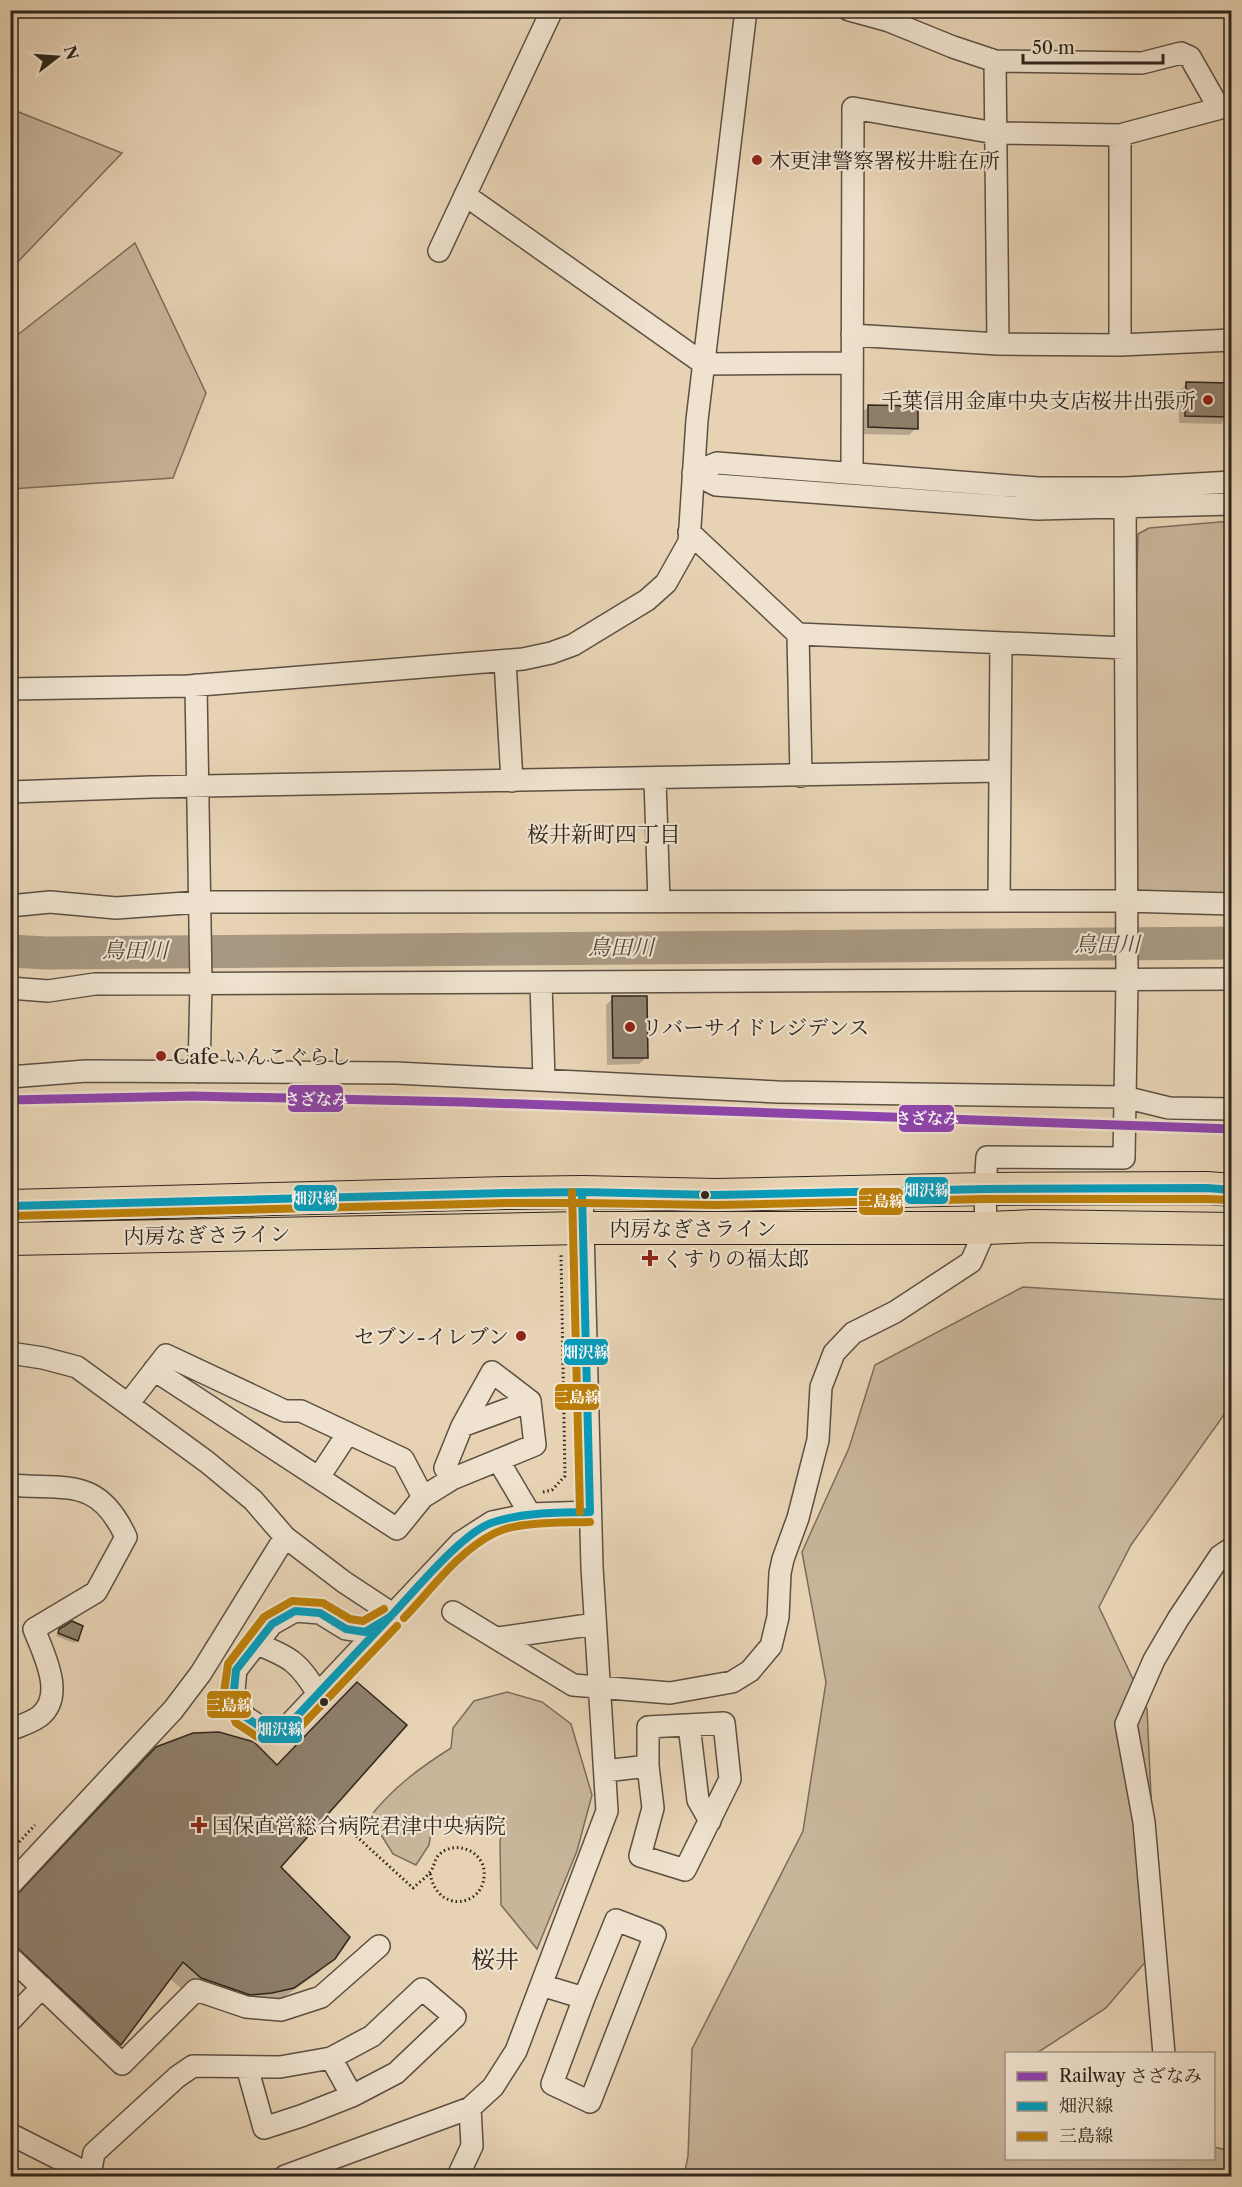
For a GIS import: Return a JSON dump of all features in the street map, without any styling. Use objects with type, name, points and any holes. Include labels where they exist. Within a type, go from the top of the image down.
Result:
[{"type":"highway","name":"内房なぎさライン","points":[[10,1206],[582,1192],[716,1195],[985,1189],[1207,1188],[1232,1190]]},
{"type":"highway","name":"内房なぎさライン","points":[[10,1239],[582,1228],[1035,1226],[1232,1229]]},
{"type":"street","points":[[440,250],[552,10]]},
{"type":"street","points":[[10,689],[196,685],[505,661],[551,653],[573,645],[647,600],[666,583],[689,542],[697,420],[746,10]]},
{"type":"street","points":[[849,10],[889,21],[952,47],[996,61],[1142,63],[1181,53],[1190,57],[1225,106],[1120,135],[995,133],[853,108],[852,472]]},
{"type":"street","points":[[996,61],[998,344]]},
{"type":"street","points":[[1120,135],[1120,345]]},
{"type":"street","points":[[465,195],[704,364],[852,363]]},
{"type":"street","points":[[852,334],[998,344],[1120,345],[1232,340]]},
{"type":"street","points":[[693,473],[717,463],[852,472],[1125,498],[1232,504]]},
{"type":"street","points":[[693,473],[716,485],[1038,509],[1232,482]]},
{"type":"street","points":[[453,1612],[573,1685],[670,1693],[732,1682],[750,1671],[771,1646],[778,1617],[783,1559],[798,1518],[818,1440],[821,1387],[834,1353],[853,1333],[895,1312],[971,1262],[986,1228],[987,1157],[1124,1158],[1127,981],[1125,498]]},
{"type":"street","points":[[689,532],[798,634],[1125,648]]},
{"type":"street","points":[[798,634],[801,776]]},
{"type":"street","points":[[999,902],[1001,643]]},
{"type":"street","points":[[505,661],[512,781]]},
{"type":"street","points":[[196,685],[201,980],[199,1072]]},
{"type":"street","points":[[10,792],[197,786],[1000,771]]},
{"type":"street","points":[[654,779],[659,902]]},
{"type":"street","points":[[10,906],[50,902],[116,908],[659,902],[999,902],[1126,908],[1232,904]]},
{"type":"street","points":[[10,988],[48,991],[95,984],[201,980],[541,983],[1232,979]]},
{"type":"street","points":[[541,983],[544,1080]]},
{"type":"street","points":[[10,1077],[86,1071],[396,1073],[778,1092],[1124,1097],[1169,1108],[1232,1109]]},
{"type":"street","points":[[285,2176],[470,2108],[493,2087],[516,2051],[607,1811],[590,1512],[582,1192]]},
{"type":"street","points":[[10,1353],[43,1358],[77,1367],[207,1462],[253,1500],[285,1536],[344,1582],[394,1615]]},
{"type":"street","points":[[128,1404],[166,1355],[285,1411],[300,1411],[403,1459],[423,1497]]},
{"type":"street","points":[[154,1370],[397,1529],[423,1497],[452,1479],[535,1445],[530,1401],[492,1372],[462,1426],[445,1468],[452,1479]]},
{"type":"street","points":[[462,1426],[530,1401]]},
{"type":"street","points":[[319,1477],[348,1433]]},
{"type":"street","points":[[498,1460],[530,1514]]},
{"type":"street","points":[[10,1485],[50,1485],[90,1492],[117,1517],[126,1537],[96,1592],[34,1629],[50,1673],[51,1700],[40,1716],[10,1730]]},
{"type":"street","points":[[394,1615],[365,1632],[346,1629],[320,1612],[295,1611],[272,1624],[236,1670],[234,1690],[244,1716],[262,1728],[284,1730],[394,1615],[461,1542],[492,1522],[530,1514],[590,1512]]},
{"type":"street","points":[[10,1885],[172,1710],[201,1673],[285,1536]]},
{"type":"street","points":[[1164,2052],[1144,1822],[1126,1724],[1154,1660],[1178,1619],[1220,1557],[1232,1548]]},
{"type":"street","points":[[498,1638],[595,1624]]},
{"type":"street","points":[[257,1644],[286,1656],[305,1672],[318,1694]]},
{"type":"street","points":[[724,1723],[730,1779],[685,1870],[640,1856],[653,1808],[648,1766],[648,1726],[724,1723]]},
{"type":"street","points":[[689,1725],[698,1800],[710,1821]]},
{"type":"street","points":[[604,1771],[648,1766]]},
{"type":"street","points":[[616,1920],[656,1935],[590,2102],[552,2084],[584,1998],[616,1920]]},
{"type":"street","points":[[10,1957],[122,2064],[196,1990],[246,2007],[281,2010],[321,1997],[379,1946]]},
{"type":"street","points":[[541,1985],[584,1998]]},
{"type":"street","points":[[10,2021],[42,1987]]},
{"type":"street","points":[[10,2134],[92,2176],[94,2153],[193,2066],[280,2067],[331,2058],[372,2036],[422,1989],[455,2017],[396,2073],[352,2096],[264,2128],[247,2067]]},
{"type":"street","points":[[331,2058],[352,2096]]},
{"type":"street","points":[[458,2176],[472,2146],[470,2108]]},
{"type":"path","points":[[533,1491],[552,1490],[565,1476],[561,1252]]},
{"type":"path","points":[[343,1824],[413,1888],[430,1872],[434,1860],[442,1852],[454,1847],[466,1849],[477,1855],[483,1865],[485,1877],[481,1889],[473,1898],[461,1902],[449,1901],[438,1895],[432,1884],[430,1872]]},
{"type":"path","points":[[10,1852],[35,1826]]},
{"type":"shaded area","points":[[11,109],[122,153],[11,269]]},
{"type":"shaded area","points":[[135,243],[206,393],[173,478],[11,489],[11,340]]},
{"type":"shaded area","points":[[1231,521],[1231,898],[1141,891],[1135,888],[1135,652],[1138,534],[1149,528]]},
{"type":"shaded area","points":[[1023,1287],[1231,1300],[1231,1405],[1131,1545],[1099,1607],[1147,1709],[1158,1947],[1106,2008],[1039,2052],[1005,2052],[1005,2160],[1215,2160],[1215,2147],[1231,2151],[1231,2176],[684,2176],[688,2156],[692,2049],[803,1831],[826,1682],[802,1552],[849,1448],[875,1365]]},
{"type":"shaded area","points":[[507,1692],[542,1702],[571,1724],[592,1795],[577,1851],[537,1949],[501,1905],[500,1842],[503,1824],[461,1831],[433,1820],[429,1845],[416,1865],[393,1854],[370,1817],[408,1779],[451,1748],[453,1728],[474,1701]]},
{"type":"building","name":"千葉信用金庫中央支店桜井出張所","points":[[1186,382],[1230,383],[1229,417],[1185,416]]},
{"type":"building","points":[[868,405],[918,406],[918,429],[868,427]]},
{"type":"building","name":"リバーサイドレジデンス","points":[[612,996],[647,996],[648,1058],[613,1058]]},
{"type":"building","points":[[72,1621],[83,1626],[78,1641],[58,1633],[59,1629]]},
{"type":"building","name":"国保直営総合病院君津中央病院","points":[[357,1682],[407,1725],[281,1867],[350,1937],[335,1959],[294,1988],[250,1995],[201,1978],[183,1962],[121,2045],[10,1941],[10,1902],[156,1747],[193,1733],[219,1732],[254,1742],[277,1765]]},
{"type":"waterway","name":"鳥田川","points":[[10,951],[46,953],[1232,943]]},
{"type":"rail line","name":"さざなみ","points":[[10,1100],[193,1096],[462,1102],[1232,1129]]},
{"type":"transit line","name":"畑沢線","points":[[10,1206],[582,1192],[716,1195],[985,1189],[1207,1188],[1232,1190]]},
{"type":"transit line","name":"三島線","points":[[572,1192],[580,1512]]},
{"type":"transit line","name":"畑沢線","points":[[582,1192],[590,1512]]},
{"type":"transit line","name":"三島線","points":[[10,1216],[506,1203],[716,1205],[985,1199],[1231,1200]]},
{"type":"transit line","name":"畑沢線","points":[[390,1617],[454,1549],[482,1528],[494,1522],[518,1516],[590,1512]]},
{"type":"transit line","name":"三島線","points":[[404,1618],[457,1560],[495,1533],[516,1526],[590,1522]]},
{"type":"transit line","name":"三島線","points":[[384,1609],[363,1621],[350,1619],[323,1603],[292,1601],[264,1617],[228,1664],[224,1692],[236,1723],[259,1738],[289,1739],[397,1626]]},
{"type":"transit line","name":"畑沢線","points":[[295,1611],[320,1613],[346,1629],[365,1632],[390,1617],[284,1730],[262,1728],[244,1716],[234,1690],[236,1670],[272,1624],[295,1611]]},
{"type":"place","name":"木更津警察署桜井駐在所","points":[[757,160]]},
{"type":"place","name":"千葉信用金庫中央支店桜井出張所","points":[[1208,400]]},
{"type":"place","name":"リバーサイドレジデンス","points":[[630,1027]]},
{"type":"place","name":"Cafe いんこぐらし","points":[[161,1056]]},
{"type":"place","name":"くすりの福太郎","points":[[650,1258]]},
{"type":"place","name":"セブン-イレブン","points":[[521,1336]]},
{"type":"place","name":"国保直営総合病院君津中央病院","points":[[199,1825]]},
{"type":"district","name":"桜井新町四丁目","points":[[604,834]]},
{"type":"district","name":"桜井","points":[[495,1959]]}]
